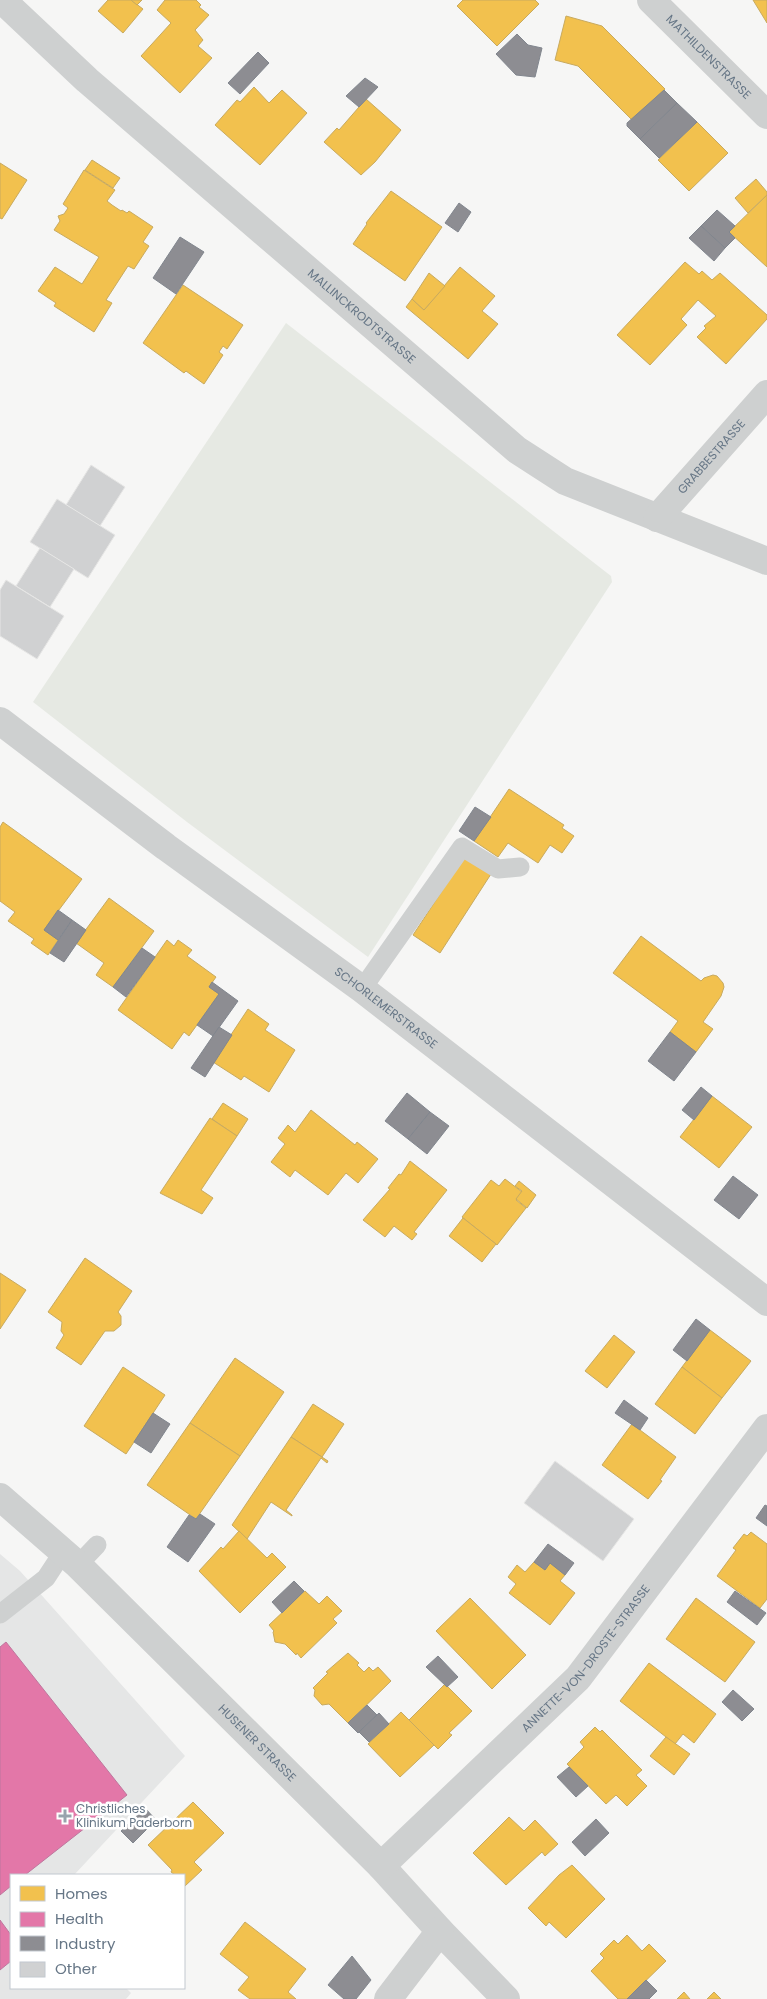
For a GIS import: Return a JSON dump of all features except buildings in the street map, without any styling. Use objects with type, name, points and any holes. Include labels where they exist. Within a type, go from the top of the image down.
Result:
[{"type":"street","name":"MALLINCKRODTSTRASSE","points":[[2,0],[87,80],[517,450],[565,481],[767,560]]},
{"type":"street","name":"MATHILDENSTRASSE","points":[[651,0],[767,115]]},
{"type":"street","name":"GRABBESTRASSE","points":[[657,518],[767,394]]},
{"type":"street","name":"SCHORLEMERSTRASSE","points":[[0,721],[166,847],[362,989],[767,1302]]},
{"type":"street","name":"ANNETTE-VON-DROSTE-STRASSE","points":[[381,1866],[578,1678],[767,1428]]},
{"type":"street","name":"HUSENER STRASSE","points":[[0,1497],[70,1558],[381,1866],[440,1931],[506,1999]]},
{"type":"street","points":[[388,1999],[440,1931]]},
{"type":"lane","points":[[362,989],[462,847],[498,869],[520,867]]},
{"type":"lane","points":[[0,1614],[70,1558],[96,1545]]},
{"type":"shaded area","points":[[286,323],[611,576],[612,582],[368,957],[187,822],[33,702]]},
{"type":"shaded area","name":"Christliches Klinikum Paderborn","points":[[0,1554],[20,1571],[185,1756],[75,1874],[10,1874],[10,1989],[127,1989],[131,1993],[126,1999],[0,1999]]},
{"type":"place","name":"Christliches Klinikum Paderborn","points":[[65,1816]]}]
